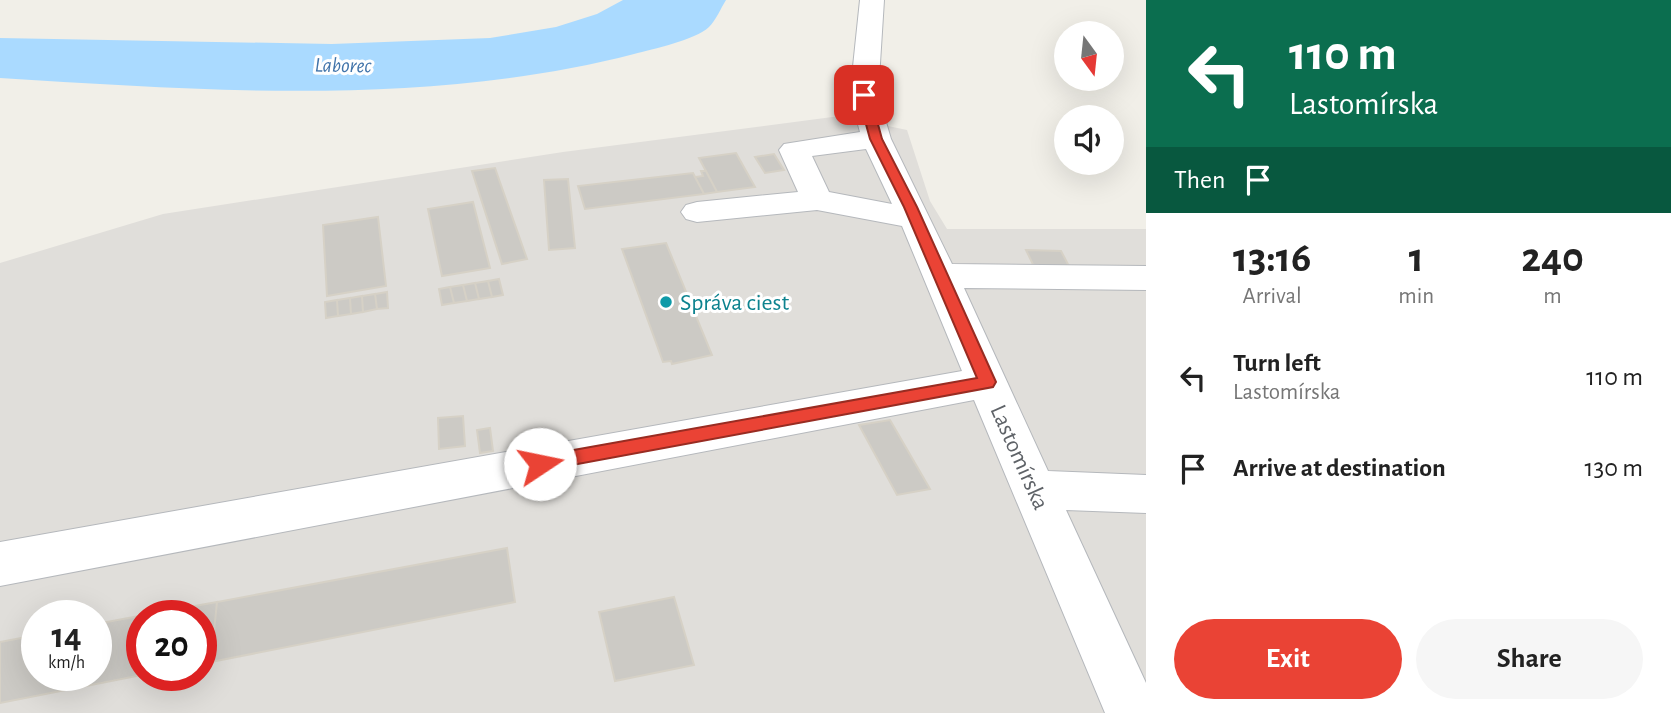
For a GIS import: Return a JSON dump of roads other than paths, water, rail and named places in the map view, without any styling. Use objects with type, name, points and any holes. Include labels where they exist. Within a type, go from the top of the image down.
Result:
[{"type":"street","name":"Lastomírska","points":[[872,0],[864,95],[876,139],[941,276],[1132,713]]},
{"type":"street","points":[[817,200],[794,150],[876,139]]},
{"type":"street","points":[[697,212],[817,200],[915,218]]},
{"type":"street","points":[[941,276],[1146,278]]},
{"type":"street","points":[[0,564],[988,382]]},
{"type":"street","points":[[1035,490],[1146,494]]},
{"type":"water","name":"Laborec","points":[[623,0],[726,0],[703,32],[673,44],[556,71],[478,82],[318,91],[159,87],[0,78],[0,38],[332,44],[490,38],[556,27],[597,14]]},
{"type":"place","name":"Správa ciest","points":[[666,302]]}]
